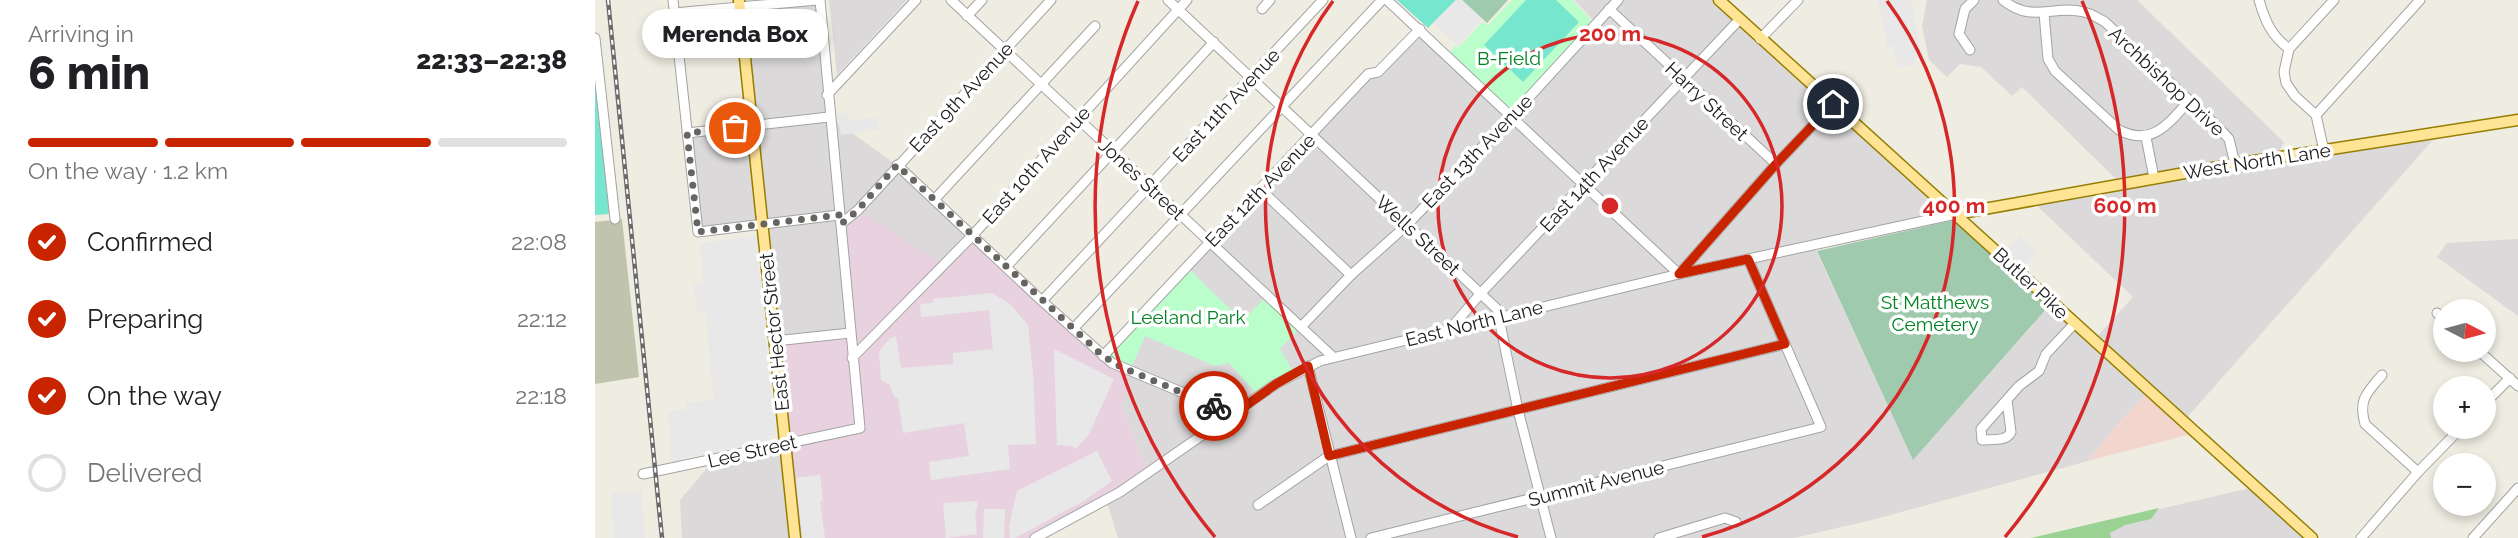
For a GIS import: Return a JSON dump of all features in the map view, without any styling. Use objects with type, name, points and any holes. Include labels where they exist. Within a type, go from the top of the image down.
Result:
[{"type":"main road","name":"Butler Pike","points":[[1719,0],[2312,538]]},
{"type":"main road","name":"East Hector Street","points":[[740,4],[795,538]]},
{"type":"main road","name":"West North Lane","points":[[1956,214],[2235,164],[2518,120]]},
{"type":"street","points":[[673,0],[698,232],[762,223],[840,219]]},
{"type":"street","points":[[674,13],[740,4],[819,0],[852,358]]},
{"type":"street","points":[[827,96],[916,0]]},
{"type":"street","name":"Jones Street","points":[[951,0],[1333,357]]},
{"type":"street","points":[[967,16],[982,0]]},
{"type":"street","name":"East 9th Avenue","points":[[840,219],[858,210],[1051,0]]},
{"type":"street","name":"Wells Street","points":[[1168,0],[1497,309],[1518,410],[1551,538]]},
{"type":"street","name":"East 10th Avenue","points":[[852,358],[972,236],[1188,0]]},
{"type":"street","points":[[1262,9],[1270,0]]},
{"type":"street","name":"East 11th Avenue","points":[[1042,301],[1323,0]]},
{"type":"street","points":[[1073,329],[1384,0],[1420,29],[1679,274],[1833,104]]},
{"type":"street","name":"East 13th Avenue","points":[[1301,327],[1351,275],[1406,225],[1511,117],[1618,0]]},
{"type":"street","points":[[1760,39],[1798,0]]},
{"type":"street","points":[[1970,50],[1959,34],[1965,9],[1974,0]]},
{"type":"street","name":"Archbishop Drive","points":[[2003,0],[2019,10],[2044,13],[2082,11],[2105,22],[2219,128],[2228,139],[2235,164]]},
{"type":"street","points":[[2259,0],[2268,27],[2289,49]]},
{"type":"street","points":[[2324,151],[2316,115],[2295,96],[2286,83],[2284,72],[2289,49],[2334,0]]},
{"type":"street","points":[[2316,115],[2420,0]]},
{"type":"street","name":"Harry Street","points":[[1609,9],[1776,164]]},
{"type":"street","points":[[2044,13],[2048,59],[2055,71],[2119,130],[2146,137],[2165,128],[2189,101]]},
{"type":"street","name":"East 14th Avenue","points":[[1450,329],[1739,20]]},
{"type":"street","points":[[934,200],[1095,26]]},
{"type":"street","name":"East 12th Avenue","points":[[1103,356],[1368,74],[1378,72],[1420,29]]},
{"type":"street","points":[[595,38],[615,219]]},
{"type":"street","points":[[1006,267],[1214,42]]},
{"type":"street","points":[[687,133],[829,117]]},
{"type":"street","points":[[2146,137],[2154,178]]},
{"type":"street","points":[[897,165],[1103,356],[1121,367],[1234,414]]},
{"type":"street","points":[[1260,189],[1351,275]]},
{"type":"street","name":"East North Lane","points":[[1035,538],[1120,492],[1282,380],[1333,357],[1679,274],[1956,214]]},
{"type":"street","points":[[1258,505],[1329,456],[1785,344],[1748,259]]},
{"type":"street","points":[[2007,400],[2011,432],[2009,437],[1982,440],[1981,429],[2019,386],[2039,371],[2046,354],[2075,323]]},
{"type":"street","points":[[775,341],[850,333]]},
{"type":"street","name":"Summit Avenue","points":[[1371,538],[1821,428],[1785,344]]},
{"type":"street","name":"Lee Street","points":[[643,474],[860,428],[852,358]]},
{"type":"street","points":[[2492,362],[2518,386]]},
{"type":"street","points":[[1308,366],[1351,538]]},
{"type":"street","points":[[2382,375],[2363,400],[2365,424],[2418,472]]},
{"type":"street","points":[[2496,392],[2510,378]]},
{"type":"street","points":[[2361,538],[2450,439]]},
{"type":"street","points":[[2473,538],[2518,488]]},
{"type":"street","points":[[1659,538],[1725,518],[1736,522]]},
{"type":"shaded area","points":[[731,0],[820,0],[832,119],[897,165],[972,236],[943,265],[850,333],[775,341],[762,224],[698,232],[687,133],[752,126],[740,8]]},
{"type":"shaded area","points":[[829,0],[907,0],[837,75]]},
{"type":"shaded area","points":[[1456,0],[1462,0],[1482,19],[1458,46],[1433,23]]},
{"type":"shaded area","points":[[1574,0],[1719,0],[1956,214],[1813,244],[1913,459],[2053,302],[2094,340],[2133,297],[2031,200],[2120,183],[2022,87],[2012,96],[1981,67],[1960,64],[1947,77],[1929,60],[1922,26],[1927,0],[2137,0],[2284,142],[2276,157],[2440,132],[2183,422],[2149,391],[2088,461],[1872,520],[1794,538],[1118,538],[1106,499],[1148,474],[1122,406],[1129,371],[1103,356],[1368,74],[1378,72],[1420,29],[1511,117],[1596,23]]},
{"type":"shaded area","points":[[1878,0],[1911,0],[1922,56],[1915,58],[1916,64],[1898,68],[1893,46],[1887,47]]},
{"type":"shaded area","points":[[847,112],[849,121],[877,117],[879,129],[841,135],[837,114]]},
{"type":"shaded area","points":[[857,209],[943,265],[972,236],[1042,301],[1130,371],[1122,406],[1148,474],[1035,538],[795,538],[775,341],[850,333],[840,227]]},
{"type":"shaded area","points":[[622,219],[639,377],[595,384],[595,222]]},
{"type":"shaded area","points":[[2020,235],[2038,252],[2025,267],[2007,250]]},
{"type":"shaded area","points":[[756,236],[776,435],[769,436],[771,442],[730,452],[686,457],[681,459],[681,462],[672,463],[668,411],[686,409],[686,403],[716,400],[713,396],[706,312],[697,313],[694,284],[703,282],[700,243]]},
{"type":"shaded area","points":[[2518,239],[2518,316],[2437,257],[2447,243]]},
{"type":"shaded area","points":[[992,293],[1010,304],[1028,325],[1036,444],[1008,445],[1010,469],[931,480],[929,462],[969,456],[964,423],[903,433],[898,398],[894,397],[890,385],[881,380],[879,352],[890,338],[896,336],[901,368],[953,364],[953,353],[993,349],[989,310],[921,317],[920,304],[933,303],[933,299]]},
{"type":"shaded area","points":[[1054,349],[1114,379],[1089,434],[1076,449],[1072,446],[1057,445]]},
{"type":"shaded area","points":[[2149,391],[2195,433],[2088,461],[2116,426]]},
{"type":"shaded area","points":[[785,444],[795,538],[682,538],[680,500],[714,460]]},
{"type":"shaded area","points":[[1097,451],[1112,481],[1082,502],[1015,538],[1010,538],[1009,526],[1017,491]]},
{"type":"shaded area","points":[[820,475],[823,500],[820,502],[825,538],[802,538],[796,478]]},
{"type":"shaded area","points":[[2254,487],[2312,538],[2036,538]]},
{"type":"shaded area","points":[[642,491],[645,538],[614,538],[611,493]]},
{"type":"shaded area","points":[[977,501],[977,534],[946,538],[943,503]]},
{"type":"shaded area","points":[[984,509],[1005,509],[1004,538],[983,538]]},
{"type":"green space","points":[[1397,0],[1456,0],[1428,28]]},
{"type":"green space","points":[[1462,0],[1508,0],[1487,23]]},
{"type":"green space","name":"B-Field","points":[[1512,0],[1572,0],[1594,23],[1511,113],[1449,54],[1482,22],[1488,25]]},
{"type":"green space","points":[[1526,0],[1556,0],[1579,22],[1523,82],[1484,45]]},
{"type":"green space","points":[[595,61],[609,214],[595,215]]},
{"type":"green space","name":"St Matthews Cemetery","points":[[1954,220],[2048,307],[1913,460],[1817,251]]},
{"type":"green space","name":"Leeland Park","points":[[1187,267],[1242,321],[1267,296],[1301,327],[1280,349],[1294,373],[1259,396],[1229,363],[1215,366],[1145,336],[1130,371],[1103,356]]},
{"type":"green space","points":[[2159,508],[2151,519],[2125,525],[2110,533],[2111,538],[2031,538]]},
{"type":"railway","points":[[608,0],[662,538]]},
{"type":"way so far","points":[[735,128],[687,133],[698,232],[839,215],[841,224],[858,210],[897,165],[1112,363],[1214,406]]},
{"type":"place","name":"Merenda Box","points":[[735,128]]},
{"type":"route","points":[[1214,406],[1234,414],[1288,376],[1308,366],[1329,456],[1785,344],[1748,259],[1679,274],[1833,104]]}]
